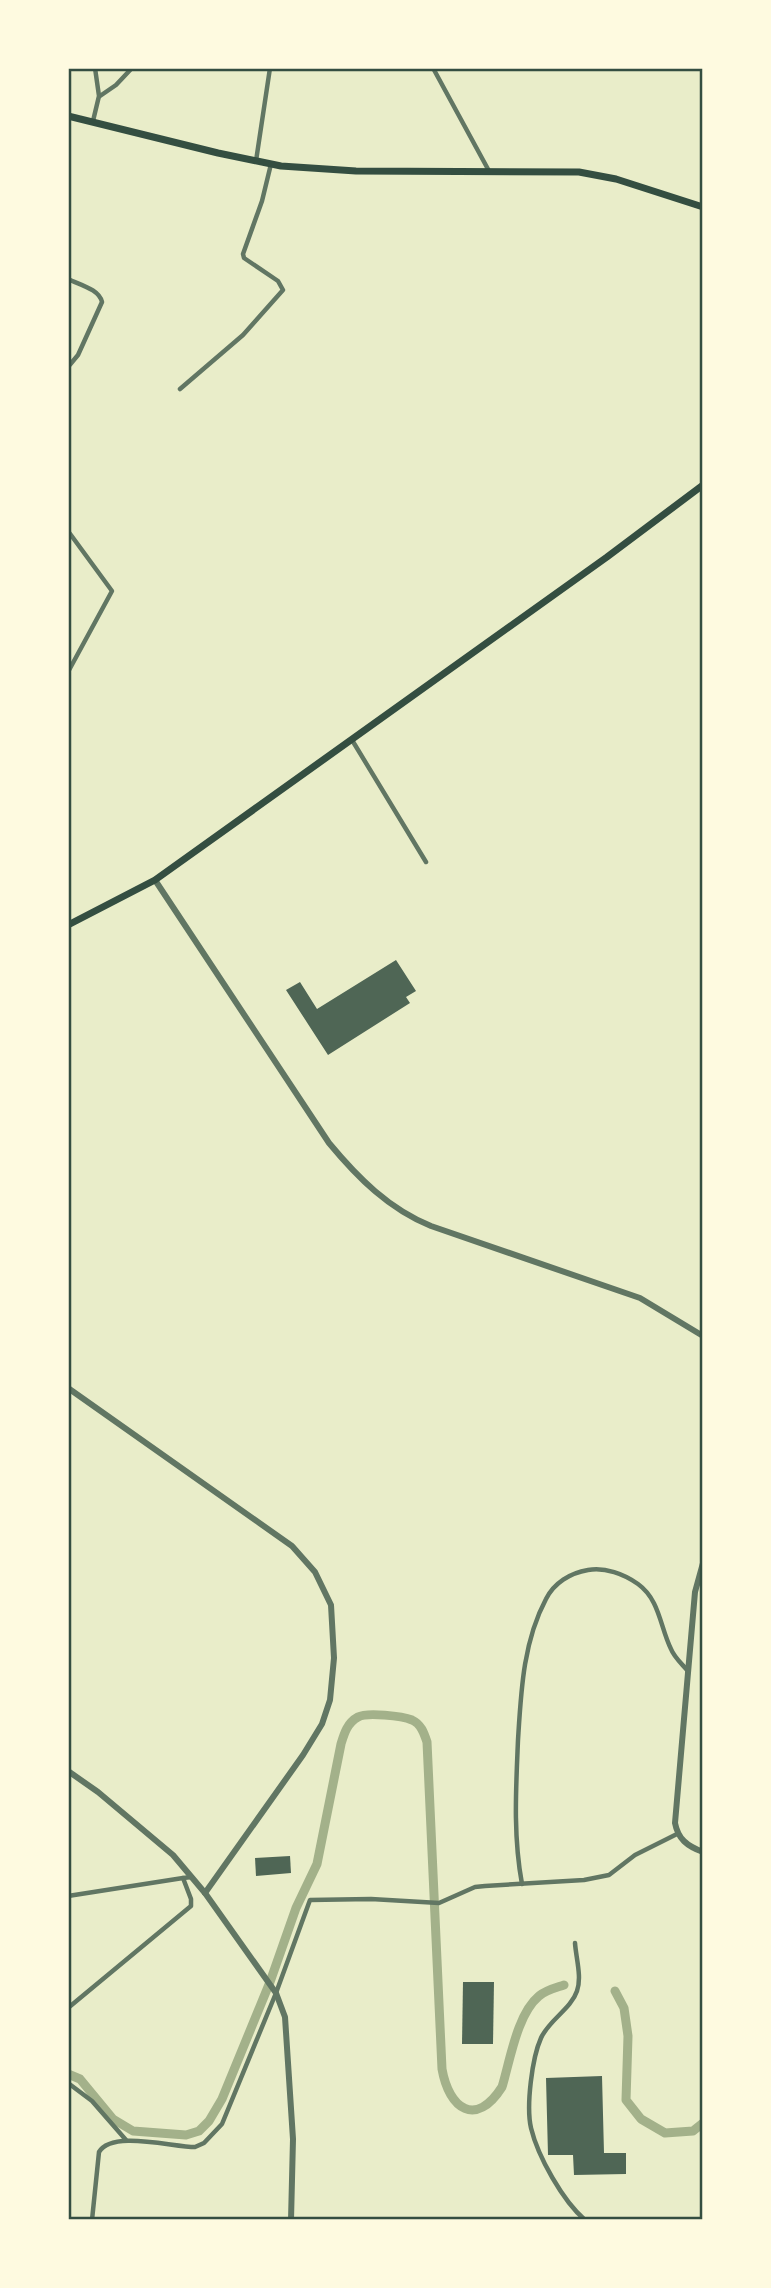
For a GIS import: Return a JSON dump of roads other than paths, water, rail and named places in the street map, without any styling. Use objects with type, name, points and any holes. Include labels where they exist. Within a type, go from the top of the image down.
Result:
[{"type":"main road","points":[[68,116],[256,162],[356,171],[591,173],[628,182],[703,207]]},
{"type":"main road","points":[[68,925],[155,880],[607,557],[703,485]]},
{"type":"street","points":[[93,121],[99,96],[95,68]]},
{"type":"street","points":[[99,96],[116,85],[132,68]]},
{"type":"street","points":[[256,162],[270,68]]},
{"type":"street","points":[[433,68],[490,171]]},
{"type":"street","points":[[180,389],[243,335],[283,290],[278,281],[244,258],[243,254],[262,201],[271,164]]},
{"type":"street","points":[[68,279],[96,292],[101,296],[102,302],[78,355],[68,367]]},
{"type":"street","points":[[68,531],[112,591],[68,672]]},
{"type":"street","points":[[352,740],[426,862]]},
{"type":"street","points":[[155,880],[329,1143],[373,1191],[399,1211],[420,1222],[639,1298],[703,1336]]},
{"type":"street","points":[[68,1388],[292,1546],[315,1572],[331,1605],[334,1667],[330,1700],[322,1724],[295,1767],[205,1893]]},
{"type":"street","points":[[703,1563],[695,1592],[676,1823],[677,1834],[689,1847],[703,1852]]},
{"type":"street","points":[[522,1884],[516,1829],[520,1706],[531,1633],[547,1597],[563,1579],[578,1572],[597,1568],[619,1573],[650,1594],[671,1651],[687,1671]]},
{"type":"street","points":[[68,1771],[98,1792],[163,1846],[205,1893],[275,1990],[285,2017],[293,2163],[291,2220]]},
{"type":"street","points":[[92,2220],[99,2152],[104,2145],[126,2140],[195,2147],[204,2143],[222,2124],[310,1900],[371,1899],[445,1903],[475,1888],[584,1880],[609,1875],[635,1855],[677,1834]]},
{"type":"street","points":[[68,1896],[192,1877]]},
{"type":"street","points":[[68,2008],[191,1906],[183,1878]]},
{"type":"street","points":[[575,1943],[579,1974],[577,1993],[541,2037],[532,2079],[530,2126],[539,2150],[572,2209],[585,2220]]},
{"type":"street","points":[[68,2083],[92,2101],[126,2140]]},
{"type":"waterway","points":[[68,2074],[80,2079],[113,2119],[133,2131],[186,2135],[199,2131],[209,2121],[222,2099],[270,1982],[296,1908],[317,1864],[341,1744],[351,1722],[362,1716],[385,1715],[412,1720],[420,1726],[427,1742],[442,2069],[457,2103],[473,2110],[492,2100],[502,2087],[515,2038],[531,2004],[542,1994],[564,1985]]},
{"type":"waterway","points":[[615,1991],[624,2008],[628,2036],[626,2100],[641,2119],[665,2133],[693,2131],[703,2123]]}]
